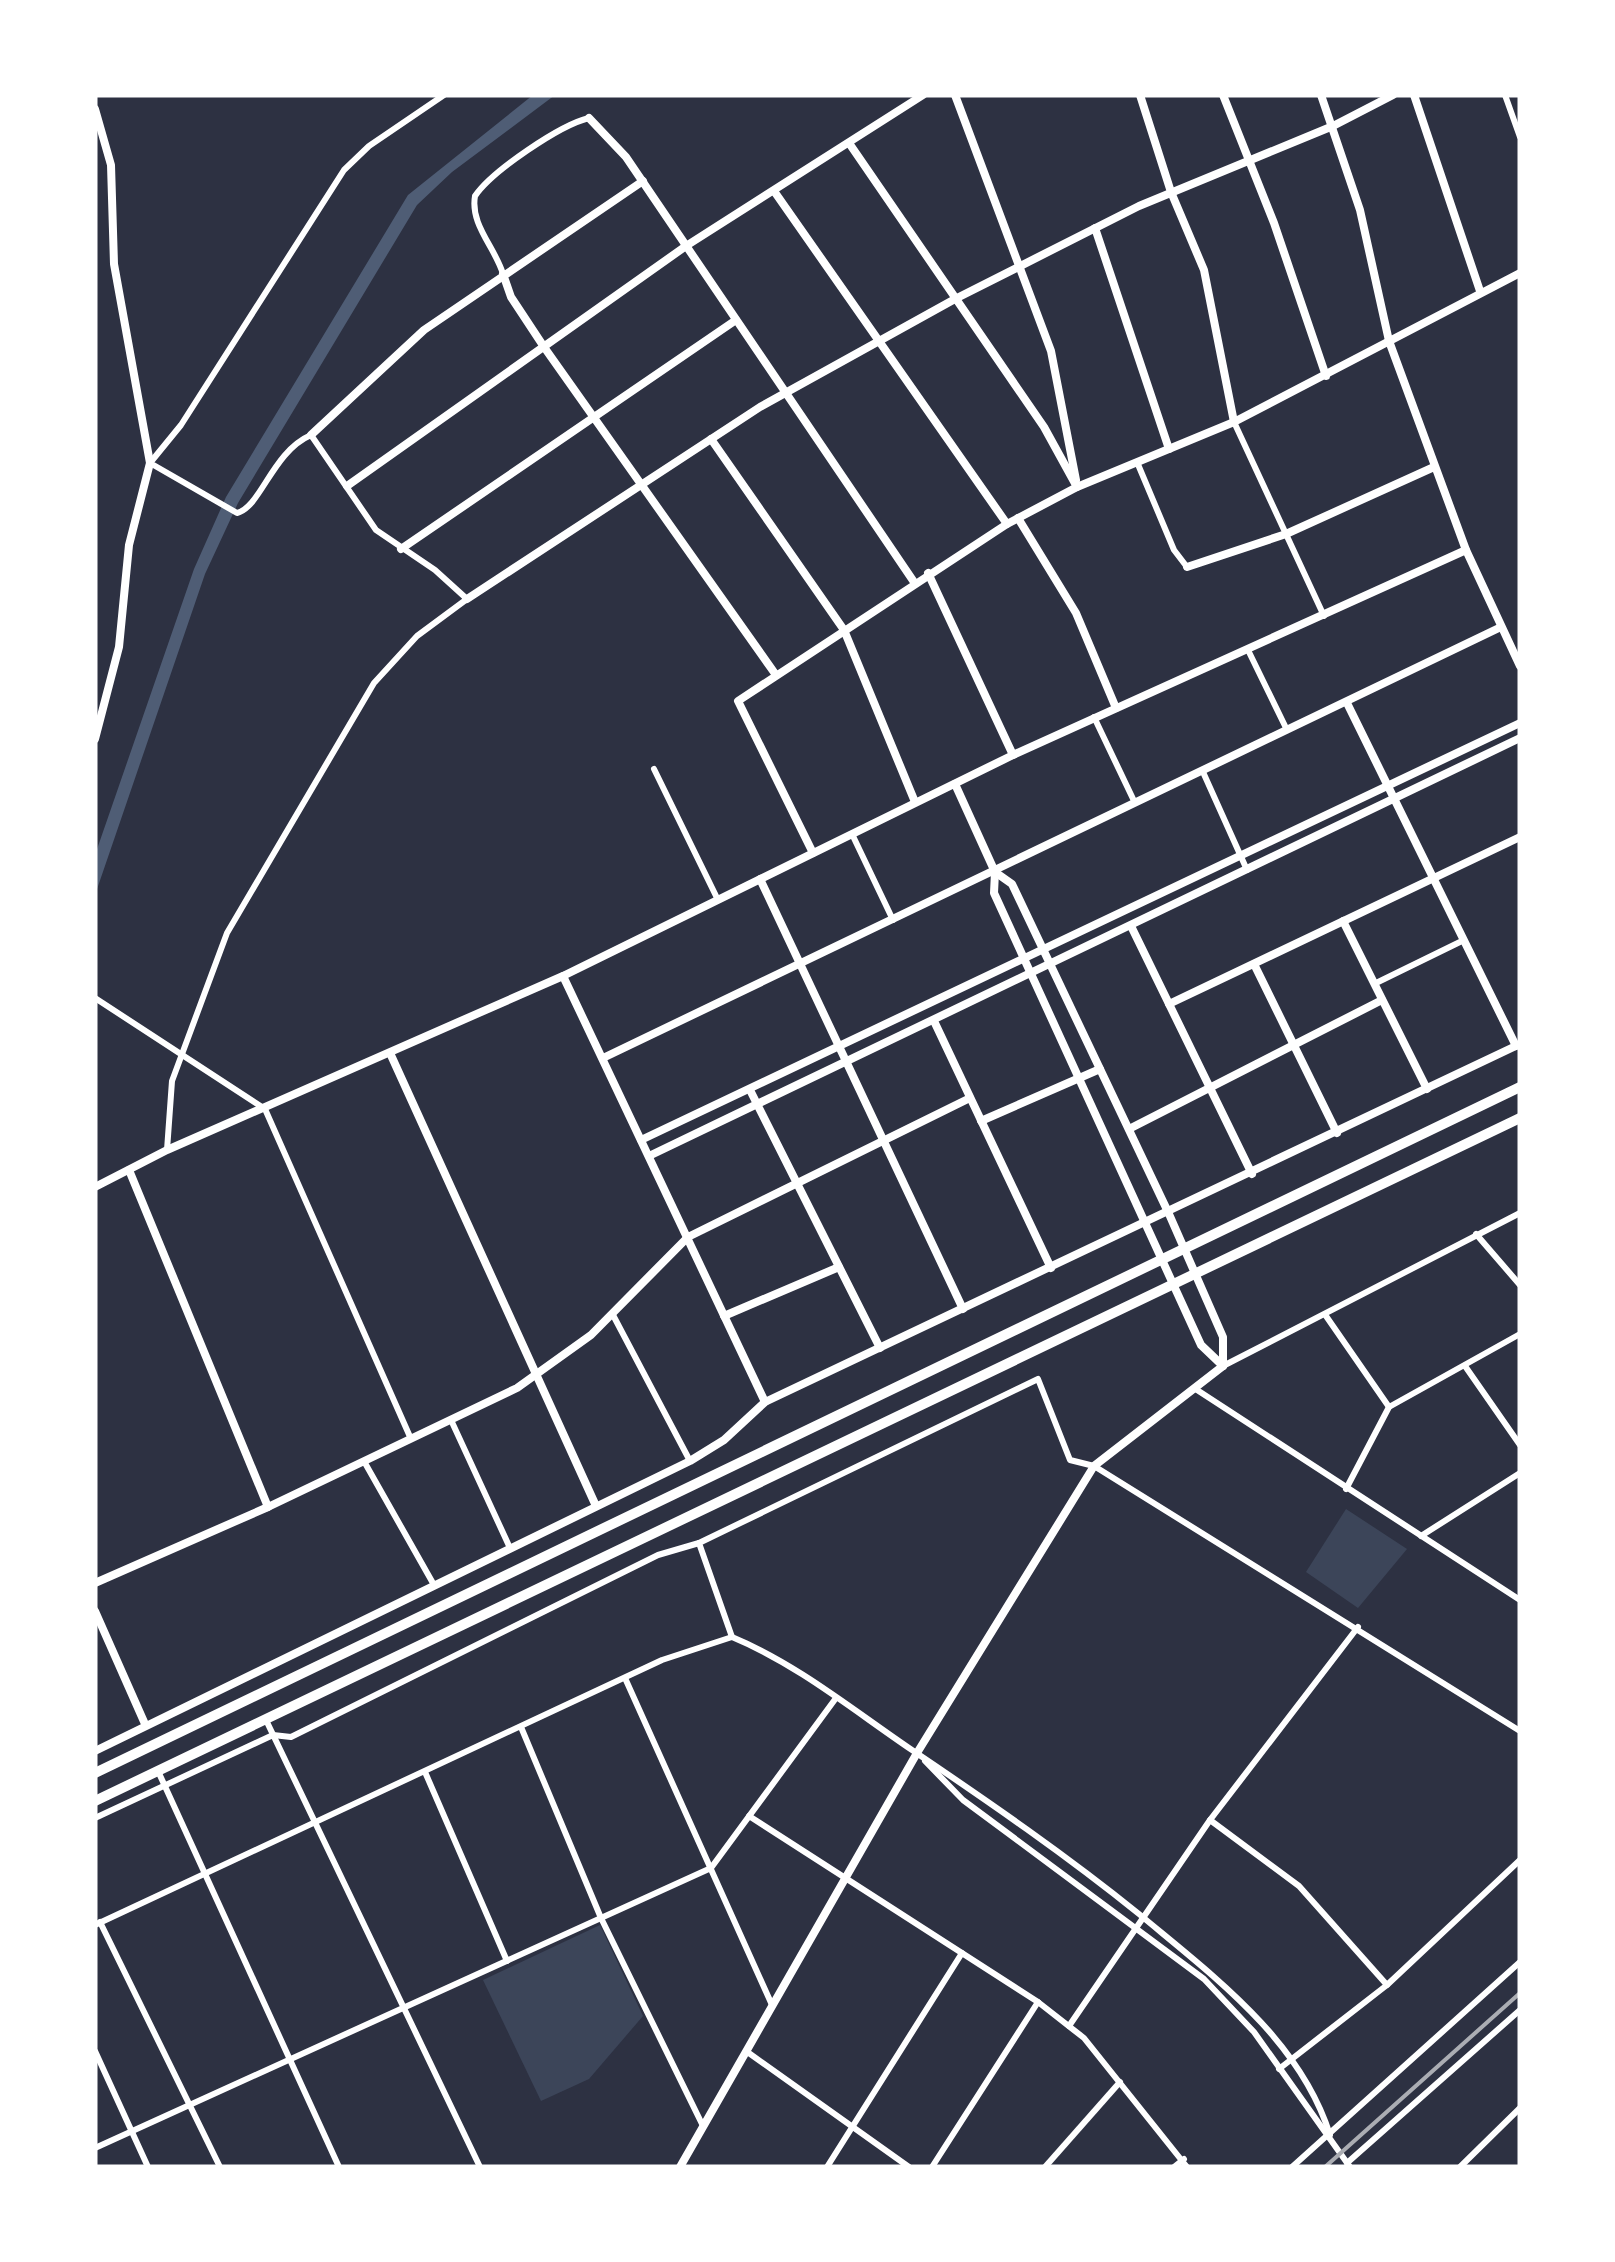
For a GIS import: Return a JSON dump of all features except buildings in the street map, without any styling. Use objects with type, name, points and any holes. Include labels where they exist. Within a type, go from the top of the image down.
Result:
[{"type":"highway","points":[[95,1773],[1520,1087]]},
{"type":"highway","points":[[95,1802],[1520,1118]]},
{"type":"street","points":[[95,739],[116,661],[129,546],[150,463],[181,426],[338,178],[368,146],[444,95]]},
{"type":"street","points":[[347,486],[686,246],[922,95]]},
{"type":"street","points":[[955,95],[1051,351],[1077,487]]},
{"type":"street","points":[[1140,95],[1171,192],[1208,282],[1234,422],[1324,616]]},
{"type":"street","points":[[1223,95],[1326,376]]},
{"type":"street","points":[[1321,95],[1368,244],[1389,341],[1466,550],[1520,666]]},
{"type":"street","points":[[166,1150],[167,1103],[226,933],[374,683],[417,636],[467,599],[784,392],[954,298],[1095,228],[1171,192],[1333,126],[1393,95]]},
{"type":"street","points":[[1414,95],[1480,292]]},
{"type":"street","points":[[1505,95],[1520,137]]},
{"type":"street","points":[[95,109],[111,165],[116,279],[150,463],[237,513],[247,511],[288,448],[312,435],[411,340],[643,181]]},
{"type":"street","points":[[776,675],[511,297],[494,249],[478,224],[476,196],[492,177],[531,150],[590,118],[611,138],[914,582]]},
{"type":"street","points":[[849,142],[1044,427],[1077,487]]},
{"type":"street","points":[[774,191],[1007,524]]},
{"type":"street","points":[[1095,228],[1168,449]]},
{"type":"street","points":[[814,853],[738,701],[1007,524],[1077,487],[1234,422],[1520,273]]},
{"type":"street","points":[[402,550],[736,320]]},
{"type":"street","points":[[312,435],[376,530],[434,570],[467,599]]},
{"type":"street","points":[[711,439],[844,630],[915,802]]},
{"type":"street","points":[[1137,462],[1174,550],[1187,566],[1286,534],[1434,467]]},
{"type":"street","points":[[1018,518],[1076,613],[1116,708]]},
{"type":"street","points":[[95,1187],[166,1150],[563,976],[1013,755],[1466,550]]},
{"type":"street","points":[[928,573],[1013,755]]},
{"type":"street","points":[[603,1058],[1501,627]]},
{"type":"street","points":[[1248,650],[1288,730]]},
{"type":"street","points":[[95,1751],[690,1461],[724,1440],[765,1402],[1169,1214],[1518,1045],[1347,703]]},
{"type":"street","points":[[1094,718],[1135,803]]},
{"type":"street","points":[[641,1140],[1520,723]]},
{"type":"street","points":[[648,1156],[1520,738]]},
{"type":"street","points":[[654,769],[718,900]]},
{"type":"street","points":[[1203,772],[1247,870]]},
{"type":"street","points":[[954,784],[995,872],[994,893],[1201,1345],[1223,1366]]},
{"type":"street","points":[[852,834],[894,921]]},
{"type":"street","points":[[1169,1004],[1520,838]]},
{"type":"street","points":[[995,872],[1012,884],[1169,1214],[1223,1337],[1223,1366]]},
{"type":"street","points":[[760,880],[964,1309]]},
{"type":"street","points":[[1343,922],[1427,1089]]},
{"type":"street","points":[[1131,926],[1252,1174]]},
{"type":"street","points":[[1374,984],[1464,940]]},
{"type":"street","points":[[1254,964],[1337,1133]]},
{"type":"street","points":[[563,976],[765,1402]]},
{"type":"street","points":[[95,998],[265,1109],[412,1440]]},
{"type":"street","points":[[1128,1129],[1382,1000]]},
{"type":"street","points":[[934,1021],[1052,1268]]},
{"type":"street","points":[[390,1054],[596,1506]]},
{"type":"street","points":[[981,1121],[1100,1069]]},
{"type":"street","points":[[750,1090],[880,1348]]},
{"type":"street","points":[[95,1584],[268,1508],[538,1377],[613,1315],[688,1237],[970,1098]]},
{"type":"street","points":[[129,1170],[268,1508]]},
{"type":"street","points":[[680,2167],[917,1753],[1094,1466],[1223,1366],[1520,1213]]},
{"type":"street","points":[[1476,1234],[1520,1285]]},
{"type":"street","points":[[724,1316],[839,1267]]},
{"type":"street","points":[[613,1315],[690,1461]]},
{"type":"street","points":[[1326,1316],[1389,1407]]},
{"type":"street","points":[[1346,1489],[1389,1407],[1520,1334]]},
{"type":"street","points":[[1465,1366],[1520,1445]]},
{"type":"street","points":[[95,1818],[273,1735],[291,1738],[658,1555],[699,1543],[1038,1379],[1070,1460],[1094,1466],[1520,1730]]},
{"type":"street","points":[[1194,1387],[1520,1600]]},
{"type":"street","points":[[452,1420],[510,1548]]},
{"type":"street","points":[[364,1463],[434,1585]]},
{"type":"street","points":[[1421,1536],[1520,1473]]},
{"type":"street","points":[[699,1543],[732,1637]]},
{"type":"street","points":[[95,1611],[146,1724]]},
{"type":"street","points":[[1068,2026],[1134,1924],[1358,1627]]},
{"type":"street","points":[[220,2167],[98,1924],[625,1678],[732,1637],[771,1653],[964,1782],[1213,1973],[1289,2059],[1324,2116],[1330,2134]]},
{"type":"street","points":[[625,1678],[772,2006]]},
{"type":"street","points":[[95,2148],[711,1868],[836,1698]]},
{"type":"street","points":[[266,1720],[288,1760],[312,1825],[480,2167]]},
{"type":"street","points":[[521,1727],[601,1918],[703,2126]]},
{"type":"street","points":[[917,1753],[963,1800],[1204,1979],[1254,2032],[1330,2134],[1348,2165],[1520,2010]]},
{"type":"street","points":[[158,1771],[339,2167]]},
{"type":"street","points":[[426,1772],[507,1961]]},
{"type":"street","points":[[749,1816],[1038,2002],[1068,2026],[1186,2163],[1174,2167]]},
{"type":"street","points":[[1210,1820],[1299,1886],[1387,1985]]},
{"type":"street","points":[[1278,2069],[1387,1985],[1520,1860]]},
{"type":"street","points":[[827,2167],[962,1953]]},
{"type":"street","points":[[1292,2167],[1520,1962]]},
{"type":"street","points":[[932,2167],[1038,2002]]},
{"type":"street","points":[[95,2051],[148,2167]]},
{"type":"street","points":[[746,2051],[909,2167]]},
{"type":"street","points":[[1045,2167],[1120,2082]]},
{"type":"street","points":[[1460,2167],[1520,2108]]},
{"type":"shaded area","points":[[533,95],[555,95],[452,172],[417,205],[238,503],[205,574],[95,895],[95,855],[194,569],[226,497],[408,195]]},
{"type":"shaded area","points":[[1346,1509],[1407,1549],[1358,1608],[1306,1572]]},
{"type":"shaded area","points":[[600,1925],[643,2016],[589,2079],[541,2101],[483,1980]]},
{"type":"railway","points":[[1325,2167],[1520,1993]]}]
